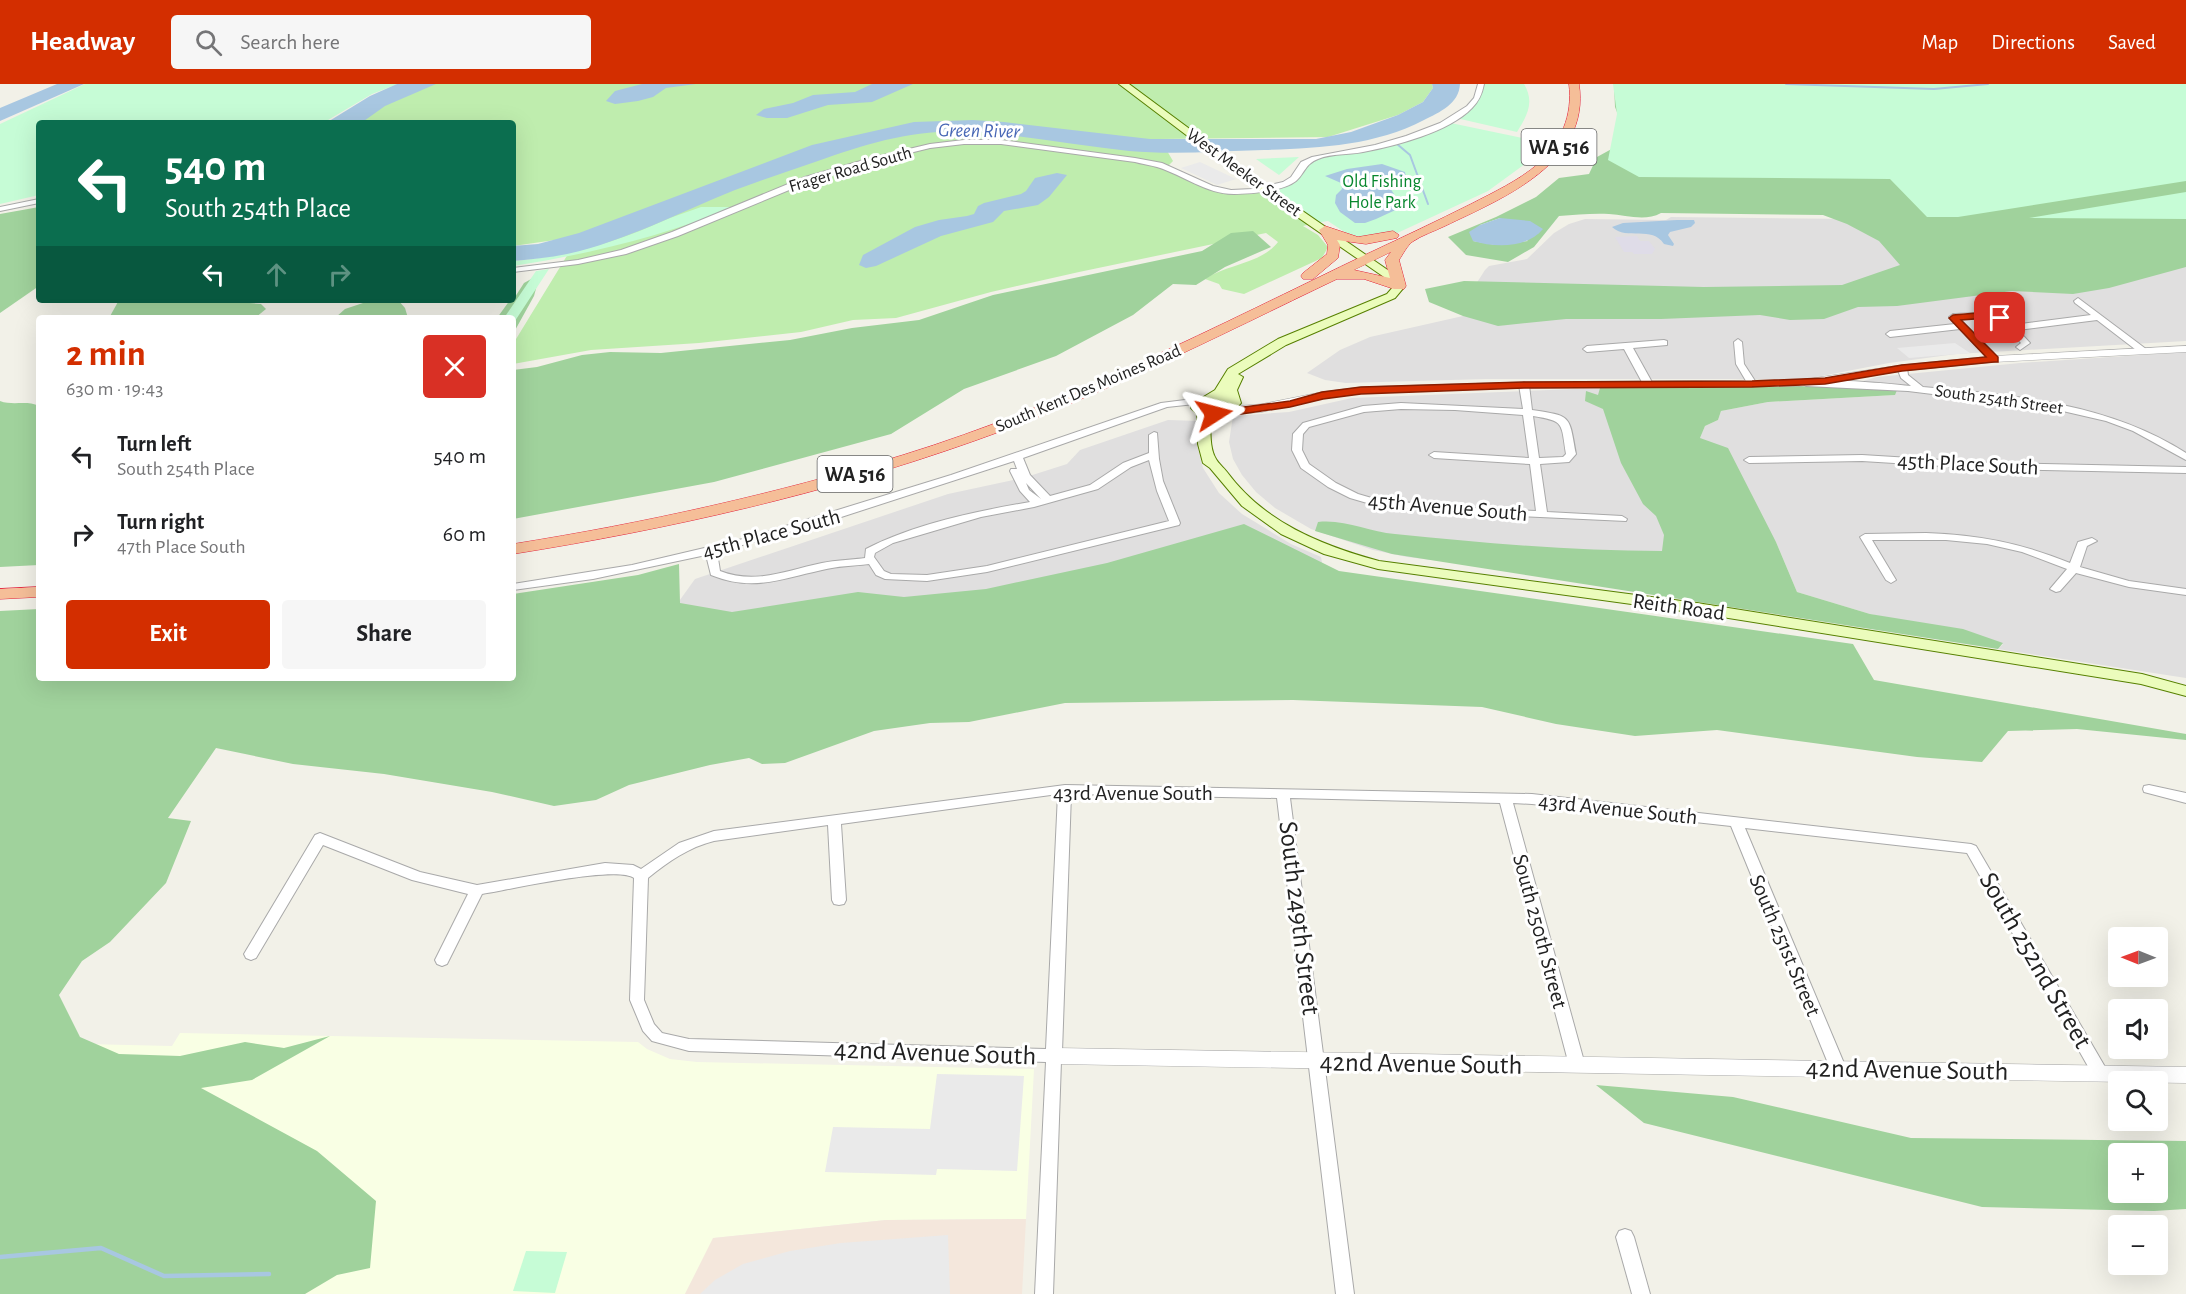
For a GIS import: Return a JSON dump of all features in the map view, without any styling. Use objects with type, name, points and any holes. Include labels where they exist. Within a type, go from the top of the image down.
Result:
[{"type":"highway","name":"WA 516","points":[[1560,119],[1566,98],[1563,84]]},
{"type":"highway","name":"South Kent Des Moines Road","points":[[516,548],[732,506],[836,479],[938,448],[1092,390],[1362,256],[1515,186],[1543,165],[1560,145],[1573,122],[1578,100],[1575,84]]},
{"type":"highway","name":"South Kent Des Moines Road","points":[[1399,239],[1488,191],[1529,161]]},
{"type":"highway","points":[[1325,230],[1356,241],[1399,239],[1392,260],[1399,286]]},
{"type":"highway","points":[[1315,279],[1333,255],[1334,245],[1325,230]]},
{"type":"highway","points":[[1315,279],[1361,274],[1399,286]]},
{"type":"highway","name":"South Kent Des Moines Road","points":[[516,536],[707,500],[814,474],[923,441],[1068,388],[1315,279]]},
{"type":"highway","points":[[0,581],[36,579]]},
{"type":"highway","points":[[0,594],[36,592]]},
{"type":"main road","name":"West Meeker Street","points":[[1123,84],[1264,189],[1362,256]]},
{"type":"main road","points":[[1204,405],[1220,392],[1232,372],[1282,342],[1346,313],[1391,296],[1397,291],[1399,286],[1362,256]]},
{"type":"main road","points":[[1215,465],[1218,462],[1213,426],[1227,406],[1230,389],[1241,373],[1239,369]]},
{"type":"main road","points":[[1204,405],[1227,406]]},
{"type":"main road","points":[[1204,405],[1227,406]]},
{"type":"main road","name":"Reith Road","points":[[1204,405],[1206,453],[1210,463],[1215,465],[1240,498],[1266,521],[1291,536],[1320,549],[1368,562],[1696,608],[2142,679],[2182,688]]},
{"type":"street","name":"Frager Road South","points":[[516,270],[578,262],[623,252],[675,234],[824,174],[914,150],[964,142],[1001,142],[1135,160],[1159,165],[1220,190],[1264,189],[1290,182],[1304,164],[1314,158],[1385,145],[1412,137],[1446,122],[1464,111],[1477,98],[1481,84]]},
{"type":"street","points":[[0,209],[36,202]]},
{"type":"street","points":[[2078,301],[2143,351]]},
{"type":"street","points":[[1994,359],[1953,318],[1992,316],[2002,318],[2026,343],[2020,347]]},
{"type":"street","points":[[2012,328],[2099,316]]},
{"type":"street","points":[[1890,334],[1962,326]]},
{"type":"street","points":[[1738,342],[1740,364],[1752,384]]},
{"type":"street","points":[[1587,349],[1664,344]]},
{"type":"street","points":[[1627,346],[1648,384]]},
{"type":"street","points":[[1227,406],[1266,407],[1290,404],[1328,394],[1372,390],[1524,385],[1801,383],[1902,368],[1994,359],[2186,349]]},
{"type":"street","points":[[1902,368],[1904,376],[1920,389]]},
{"type":"street","name":"South 254th Street","points":[[1801,383],[1846,383],[2036,402],[2075,410],[2123,424],[2148,435],[2186,457]]},
{"type":"street","points":[[1524,385],[1542,514]]},
{"type":"street","points":[[1372,390],[1383,407],[1439,406],[1528,411],[1552,415],[1565,422],[1571,454],[1566,460],[1534,462],[1434,455]]},
{"type":"street","name":"45th Place South","points":[[516,586],[562,581],[711,550],[821,521],[1159,408],[1204,405]]},
{"type":"street","name":"45th Avenue South","points":[[1383,407],[1356,411],[1306,425],[1298,434],[1297,450],[1301,461],[1332,485],[1354,496],[1374,502],[1416,507],[1622,519]]},
{"type":"street","points":[[1152,455],[1127,465],[1094,487],[1043,502],[979,514],[884,543],[870,551],[871,561],[880,573],[889,577],[927,578],[997,567],[1175,523],[1161,491],[1152,455],[1154,435]]},
{"type":"street","points":[[1013,458],[1021,484],[1043,502]]},
{"type":"street","name":"45th Place South","points":[[1749,460],[1862,458],[1991,466],[2186,470]]},
{"type":"street","points":[[1891,580],[1865,537],[1939,537],[1995,542],[2128,584],[2186,592]]},
{"type":"street","points":[[2056,590],[2074,568],[2082,544],[2092,541]]},
{"type":"street","points":[[711,550],[715,573],[733,581],[744,582],[784,579],[820,567],[871,561]]},
{"type":"street","points":[[1044,1294],[1056,1056],[1065,789]]},
{"type":"street","name":"43rd Avenue South","points":[[641,876],[679,848],[696,840],[834,819],[1065,789],[1505,798],[1735,821],[1971,849]]},
{"type":"street","points":[[2149,789],[2186,798]]},
{"type":"street","name":"South 249th Street","points":[[1283,793],[1345,1294]]},
{"type":"street","name":"South 250th Street","points":[[1505,798],[1577,1065]]},
{"type":"street","points":[[834,819],[839,900]]},
{"type":"street","name":"South 251st Street","points":[[1735,821],[1838,1068]]},
{"type":"street","points":[[251,954],[320,838],[416,876],[477,890],[605,868],[633,870],[641,876]]},
{"type":"street","name":"South 252nd Street","points":[[1971,849],[2100,1072]]},
{"type":"street","name":"42nd Avenue South","points":[[641,876],[637,1000],[648,1027],[657,1037],[689,1045],[1318,1062],[2100,1072],[2186,1076]]},
{"type":"street","points":[[442,960],[477,890]]},
{"type":"street","points":[[1625,1237],[1641,1294]]},
{"type":"shaded area","points":[[1200,162],[1236,179],[1217,185],[1181,168]]},
{"type":"shaded area","points":[[1671,217],[1850,219],[2186,267],[2186,341],[1956,354],[1889,363],[1806,379],[1486,379],[1346,383],[1325,380],[1307,373],[1340,350],[1370,337],[1463,316],[1476,284],[1489,266],[1527,259],[1554,233],[1569,224],[1585,219],[1666,220]]},
{"type":"shaded area","points":[[1637,236],[1640,241],[1649,241],[1655,249],[1652,254],[1624,252],[1615,237]]},
{"type":"shaded area","points":[[1955,343],[1970,353],[1909,358],[1897,348]]},
{"type":"shaded area","points":[[2186,352],[2186,678],[1998,649],[2003,644],[1870,614],[1797,592],[1776,542],[1700,438],[1705,426],[1718,420],[1721,411],[1768,402],[1895,395],[1842,387],[1877,377],[2020,363]]},
{"type":"shaded area","points":[[1600,388],[1680,561],[1481,566],[1407,557],[1373,550],[1311,529],[1275,508],[1256,492],[1242,475],[1233,459],[1229,442],[1233,416],[1289,412],[1352,398]]},
{"type":"shaded area","points":[[1168,420],[1199,421],[1196,441],[1203,468],[1219,493],[1242,514],[1291,544],[1321,557],[1346,694],[672,611],[695,579],[948,494],[1023,478],[1067,464],[1080,450]]},
{"type":"shaded area","points":[[180,1033],[638,1042],[647,1049],[670,1059],[697,1062],[1034,1069],[1026,1219],[886,1220],[714,1238],[685,1294],[0,1294],[42,1043],[172,1046]]},
{"type":"shaded area","points":[[937,1074],[1024,1076],[1017,1171],[937,1169],[936,1175],[825,1172],[833,1127],[930,1129]]},
{"type":"shaded area","points":[[1026,1219],[1022,1294],[685,1294],[713,1238],[886,1220]]},
{"type":"shaded area","points":[[948,1235],[950,1294],[700,1294],[715,1280],[743,1264],[790,1251],[841,1243]]},
{"type":"green space","points":[[85,84],[398,84],[372,94],[328,120],[36,120],[36,196],[0,204],[0,124]]},
{"type":"green space","points":[[433,84],[1432,84],[1433,88],[1423,102],[1398,115],[1328,137],[1160,139],[1173,161],[1167,167],[1219,191],[1264,189],[1315,223],[1303,226],[1318,235],[1328,247],[1322,258],[1244,294],[1222,289],[1219,284],[1205,279],[1263,255],[1271,249],[1278,242],[1266,233],[991,292],[896,318],[853,320],[801,332],[699,343],[591,350],[516,363],[516,339],[568,254],[555,240],[516,246],[516,120],[362,120],[376,109]]},
{"type":"green space","points":[[1485,84],[1524,84],[1529,103],[1527,115],[1517,132],[1456,118],[1477,101]]},
{"type":"green space","points":[[1613,84],[2186,84],[2186,181],[1958,217],[1927,217],[1890,179],[1639,177],[1608,160],[1617,114]]},
{"type":"green space","points":[[1614,84],[2186,84],[2186,267],[2109,288],[2073,294],[2012,291],[1897,306],[1858,307],[1824,319],[1790,320],[1760,315],[1661,319],[1566,319],[1498,326],[1463,316],[1429,302],[1425,289],[1464,281],[1704,287],[1842,285],[1900,265],[1879,241],[1847,224],[1823,215],[1661,213],[1642,218],[1603,214],[1559,216],[1534,247],[1508,262],[1466,255],[1448,237],[1536,197],[1559,178],[1589,174],[1597,157],[1628,140],[1615,107]],"holes":[[[1500,218],[1528,241],[1496,245],[1473,241],[1480,225]]]},
{"type":"green space","name":"Old Fishing Hole Park","points":[[1446,122],[1546,143],[1529,161],[1488,191],[1393,235],[1361,237],[1349,235],[1328,221],[1315,223],[1264,189],[1285,184],[1314,158],[1385,145]]},
{"type":"green space","points":[[1299,157],[1279,175],[1256,159]]},
{"type":"green space","points":[[2186,192],[2186,219],[2029,218]]},
{"type":"green space","points":[[701,207],[735,207],[681,227],[626,243],[516,265],[516,261],[555,256],[593,247]]},
{"type":"green space","points":[[36,208],[36,288],[0,313],[0,214]]},
{"type":"green space","points":[[1253,231],[1271,247],[1225,267],[1196,285],[1173,284],[1133,315],[1056,356],[964,389],[891,434],[714,482],[516,518],[516,370],[537,367],[582,355],[610,352],[661,353],[790,340],[852,328],[919,320],[993,295],[1202,251],[1231,233]]},
{"type":"green space","points":[[549,269],[516,319],[516,315],[506,315],[516,303],[536,271]]},
{"type":"green space","points":[[540,274],[534,296],[516,329],[516,315],[499,315],[508,303],[516,303],[516,295],[524,283]]},
{"type":"green space","points":[[117,303],[248,303],[261,304],[266,309],[259,315],[111,315]]},
{"type":"green space","points":[[363,303],[401,303],[407,315],[338,315],[345,309]]},
{"type":"green space","points":[[1796,386],[1897,390],[1895,395],[1768,402],[1721,411],[1718,420],[1705,426],[1700,438],[1728,448],[1776,542],[1797,592],[1870,614],[1963,629],[2003,643],[1998,649],[1392,554],[1315,531],[1318,522],[1328,522],[1385,533],[1461,540],[1562,548],[1662,551],[1664,535],[1656,516],[1643,504],[1621,463],[1603,409],[1585,401],[1586,391],[1598,395],[1600,388]]},
{"type":"green space","points":[[0,401],[30,403],[36,405],[36,565],[0,567]]},
{"type":"green space","points":[[1244,524],[1339,571],[1853,644],[1874,680],[2186,734],[2186,740],[2077,729],[2008,731],[1982,762],[1917,757],[1717,730],[1635,736],[1556,724],[1482,707],[1293,700],[1065,703],[969,722],[930,723],[874,731],[785,763],[762,764],[749,758],[710,765],[629,785],[596,800],[554,806],[492,792],[384,774],[293,764],[216,748],[168,818],[191,821],[166,883],[110,942],[82,961],[59,995],[80,1037],[119,1054],[180,1056],[245,1042],[284,1048],[330,1036],[252,1080],[201,1088],[317,1151],[376,1201],[370,1268],[337,1275],[305,1294],[0,1294],[0,611],[36,609],[36,681],[516,681],[516,594],[638,575],[679,564],[680,603],[732,612],[858,592],[904,597],[986,589],[1107,563]]},
{"type":"green space","points":[[1596,1085],[1733,1097],[1911,1138],[2186,1141],[2186,1209],[2154,1211],[1982,1207],[1644,1123]]},
{"type":"green space","points":[[526,1251],[567,1252],[555,1293],[513,1291]]},
{"type":"water","points":[[57,84],[84,84],[0,121],[0,108]]},
{"type":"water","points":[[397,84],[436,84],[385,106],[365,120],[331,120],[370,96]]},
{"type":"water","points":[[642,84],[696,84],[666,88],[653,97],[638,101],[615,104],[606,101],[615,91]]},
{"type":"water","points":[[872,84],[913,84],[872,102],[828,105],[787,118],[767,118],[756,115],[764,109],[793,103],[813,95],[855,92]]},
{"type":"water","name":"Green River","points":[[1432,84],[1460,84],[1459,91],[1452,102],[1442,110],[1405,129],[1346,144],[1305,148],[1163,153],[1129,151],[986,133],[940,132],[898,137],[745,186],[610,242],[560,255],[516,261],[516,246],[538,244],[579,233],[812,145],[914,122],[973,120],[1004,122],[1150,139],[1316,139],[1351,132],[1398,115],[1423,102],[1433,88]]},
{"type":"water","points":[[1382,164],[1405,172],[1406,178],[1387,183],[1402,207],[1365,223],[1355,223],[1340,212],[1335,203],[1336,195],[1342,189],[1341,183],[1325,176],[1347,169]]},
{"type":"water","points":[[1057,173],[1067,175],[1049,197],[1038,205],[1004,211],[993,222],[941,236],[876,266],[866,268],[859,265],[863,255],[915,227],[974,214],[978,206],[984,203],[1021,194],[1035,178]]},
{"type":"water","points":[[1500,218],[1530,221],[1543,229],[1529,240],[1511,245],[1491,245],[1473,241],[1469,232],[1480,225]]},
{"type":"water","points":[[1694,220],[1695,223],[1691,227],[1670,232],[1668,235],[1673,246],[1664,244],[1653,235],[1625,233],[1612,227],[1623,223]]},
{"type":"waterway","points":[[1786,84],[1934,89],[1988,84]]},
{"type":"waterway","points":[[1397,144],[1410,155],[1428,204]]},
{"type":"waterway","points":[[0,1257],[101,1248],[164,1276],[269,1274]]},
{"type":"route","points":[[1214,414],[1290,404],[1322,395],[1361,390],[1524,385],[1752,384],[1825,381],[1902,368],[1994,359],[1953,318],[1979,315],[2000,318]]}]
